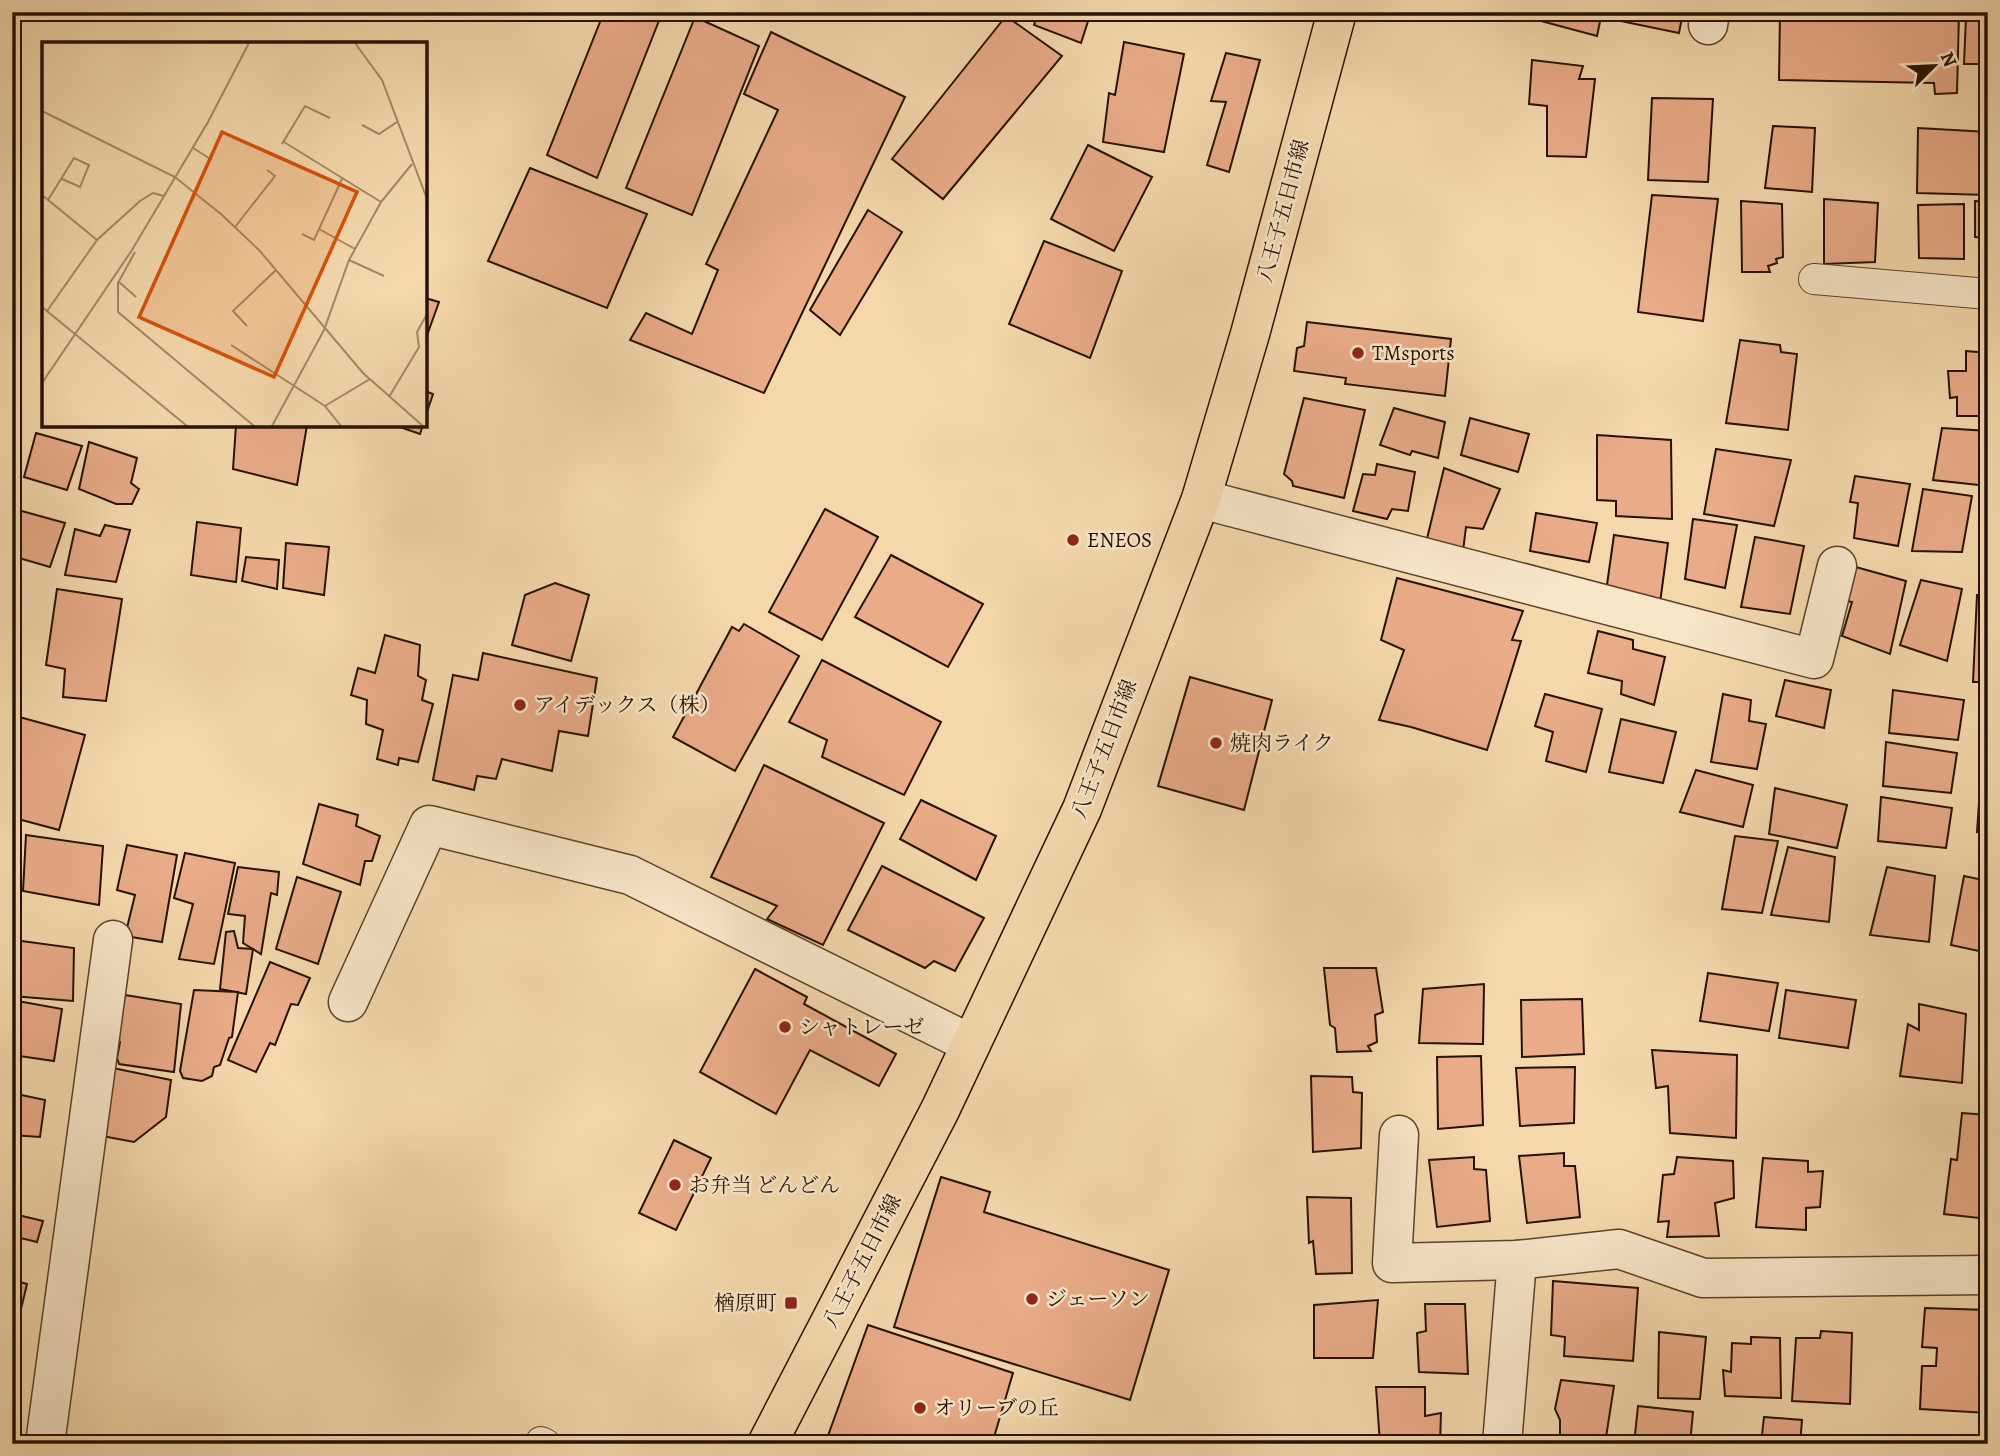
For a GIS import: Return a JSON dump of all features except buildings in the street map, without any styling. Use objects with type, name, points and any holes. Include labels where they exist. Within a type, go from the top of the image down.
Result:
[{"type":"main road","name":"八王子五日市線","points":[[767,1444],[940,1110],[1082,809],[1200,499],[1250,334],[1337,12]]},
{"type":"street","points":[[1200,499],[1814,659],[1838,566]]},
{"type":"street","points":[[348,1002],[429,825],[630,875],[971,1044]]},
{"type":"street","points":[[45,1444],[113,940]]},
{"type":"street","points":[[1399,1135],[1392,1263],[1517,1260],[1619,1249],[1703,1278],[1988,1275]]},
{"type":"street","points":[[1502,1444],[1517,1260]]},
{"type":"lane","points":[[1814,279],[1988,294]]},
{"type":"place","name":"TMsports","points":[[1358,353]]},
{"type":"place","name":"ENEOS","points":[[1073,540]]},
{"type":"place","name":"アイデックス（株）","points":[[520,705]]},
{"type":"place","name":"焼肉ライク","points":[[1216,743]]},
{"type":"place","name":"シャトレーゼ","points":[[785,1027]]},
{"type":"place","name":"お弁当 どんどん","points":[[675,1185]]},
{"type":"place","name":"ジェーソン","points":[[1032,1299]]},
{"type":"place","name":"楢原町","points":[[791,1303]]},
{"type":"place","name":"オリーブの丘","points":[[920,1408]]}]
